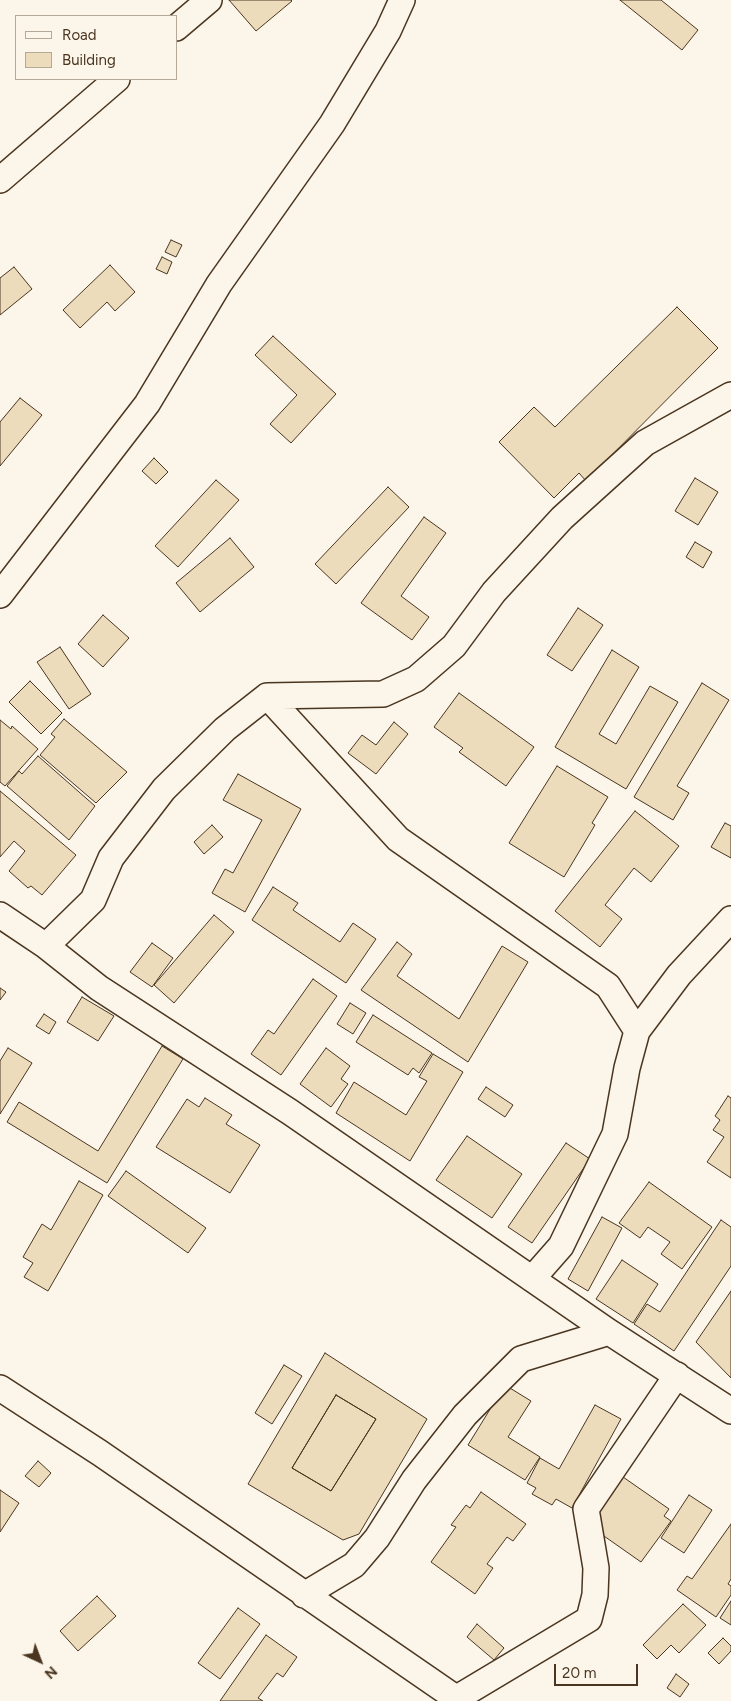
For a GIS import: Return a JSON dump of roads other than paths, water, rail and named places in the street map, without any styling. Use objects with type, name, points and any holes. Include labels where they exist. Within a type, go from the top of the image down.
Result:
[{"type":"street","points":[[178,26],[209,0]]},
{"type":"street","points":[[0,594],[147,404],[218,284],[332,124],[388,31],[402,0]]},
{"type":"street","points":[[0,180],[116,80]]},
{"type":"street","points":[[46,946],[93,900],[111,858],[164,789],[225,729],[266,696],[383,694],[416,679],[454,646],[494,592],[562,518],[645,443],[731,395]]},
{"type":"street","points":[[266,696],[398,840],[608,986],[637,1031]]},
{"type":"street","points":[[0,914],[46,946],[99,988],[290,1112],[609,1332],[731,1411]]},
{"type":"street","points":[[532,1279],[561,1246],[615,1134],[627,1068],[637,1031],[678,974],[731,919]]},
{"type":"street","points":[[304,1595],[354,1565],[377,1538],[414,1480],[464,1415],[521,1359],[609,1332]]},
{"type":"street","points":[[0,1388],[100,1453],[456,1700],[588,1619],[595,1595],[596,1568],[586,1509],[677,1375]]}]
